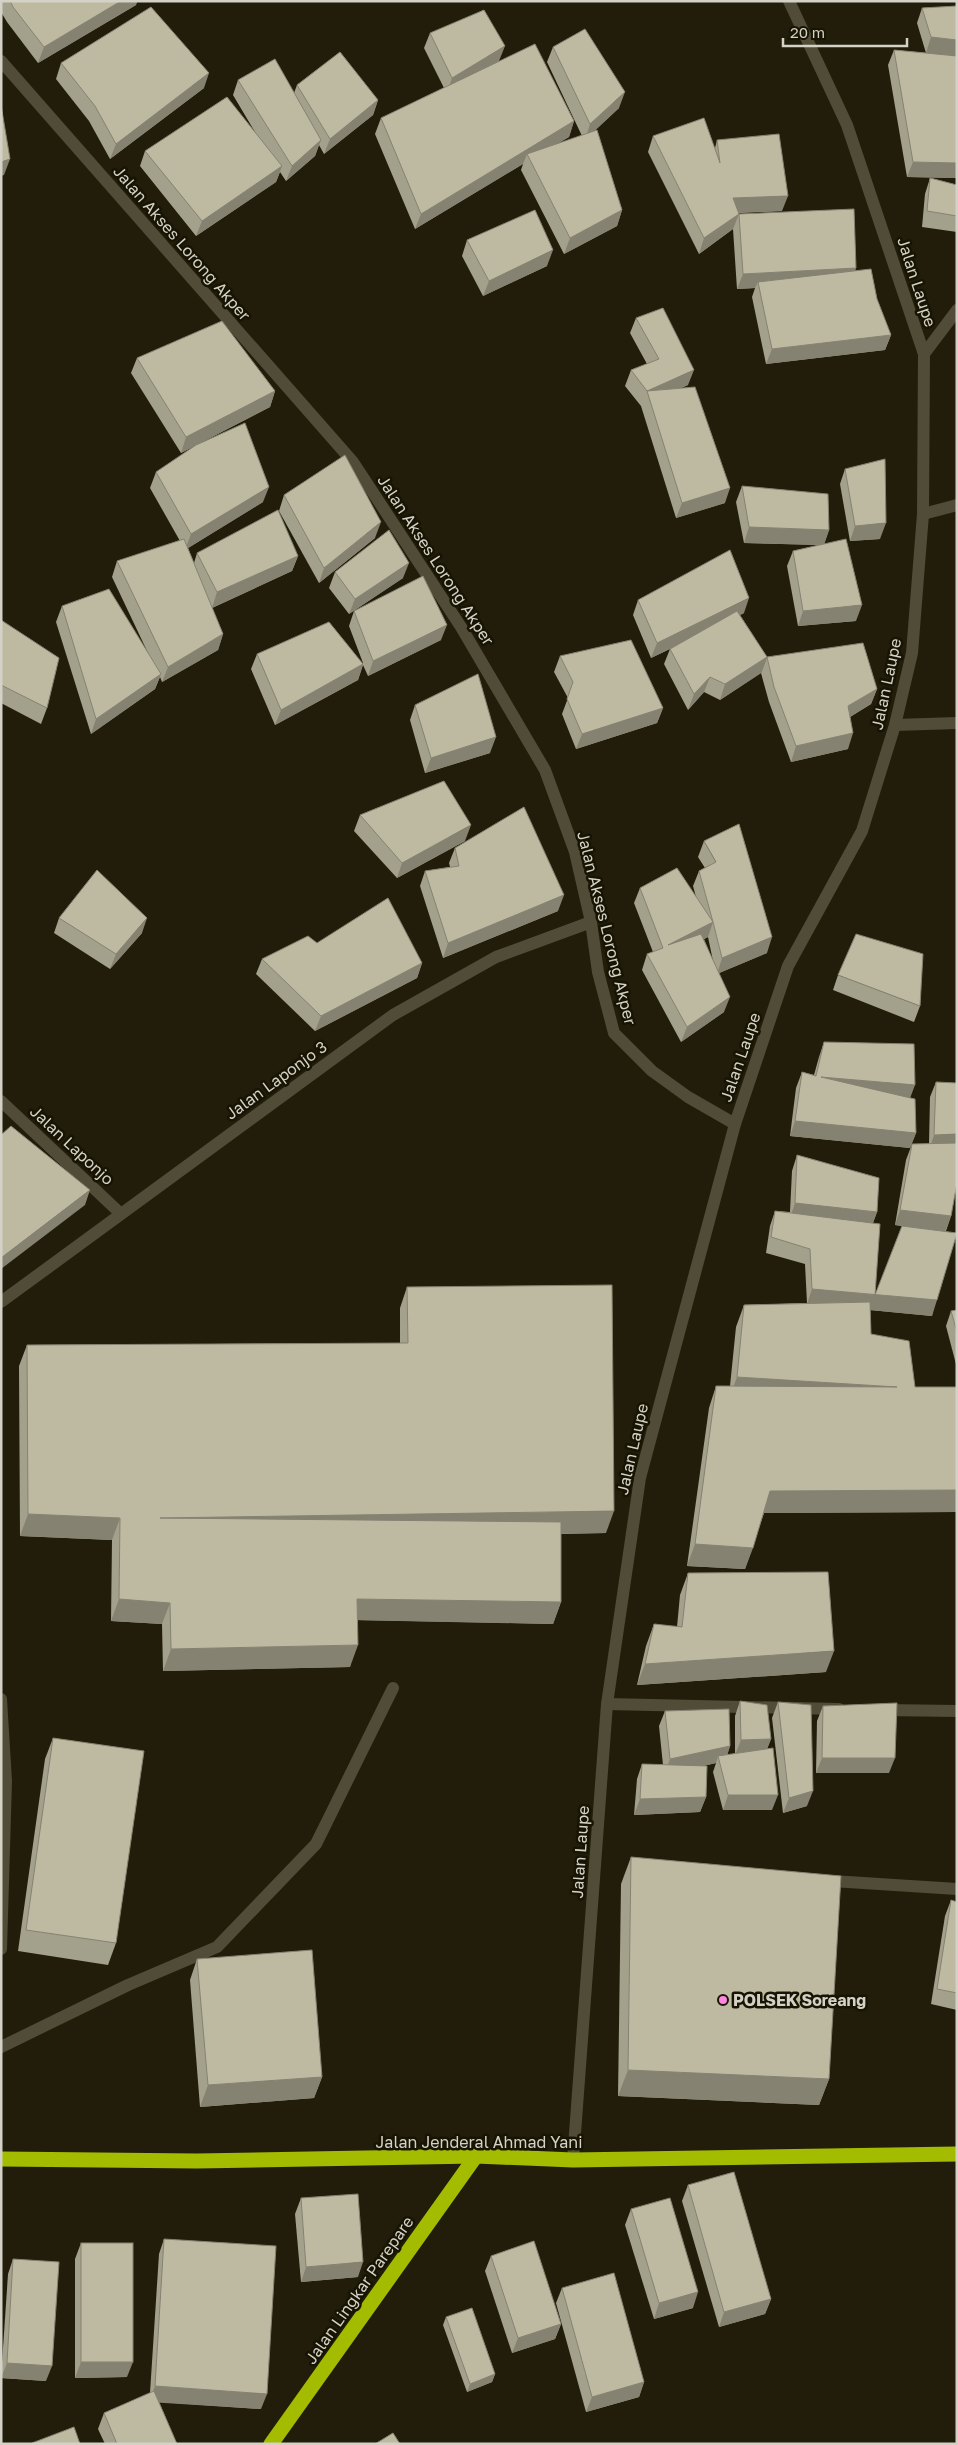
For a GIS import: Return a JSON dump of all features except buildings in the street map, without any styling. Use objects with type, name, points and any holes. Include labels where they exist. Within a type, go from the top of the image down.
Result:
[{"type":"highway","name":"Jalan Jenderal Ahmad Yani","points":[[1,2159],[197,2161],[476,2156],[573,2160],[957,2154]]},
{"type":"highway","name":"Jalan Lingkar Parepare","points":[[271,2444],[476,2156]]},
{"type":"street","name":"Jalan Laupe","points":[[573,2160],[607,1704],[640,1478],[735,1124],[788,966],[862,831],[896,725],[912,653],[923,514],[924,354],[847,125],[789,1]]},
{"type":"street","name":"Jalan Akses Lorong Akper","points":[[1,61],[353,462],[461,627],[545,770],[575,852],[591,922],[598,972],[614,1033],[652,1071],[688,1097],[735,1124]]},
{"type":"street","points":[[924,354],[957,310]]},
{"type":"street","points":[[923,514],[957,505]]},
{"type":"street","points":[[896,725],[957,723]]},
{"type":"street","name":"Jalan Laponjo 3","points":[[1,1302],[392,1015],[496,957],[591,922]]},
{"type":"street","name":"Jalan Laponjo","points":[[1,1101],[120,1214]]},
{"type":"street","points":[[1,2047],[128,1985],[216,1947],[316,1844],[393,1688]]},
{"type":"street","points":[[1,1699],[6,1781],[1,1949]]},
{"type":"street","points":[[607,1704],[850,1709]]},
{"type":"street","points":[[869,1710],[957,1712]]},
{"type":"street","points":[[832,1881],[957,1889]]},
{"type":"place","name":"POLSEK Soreang","points":[[723,2000]]}]
